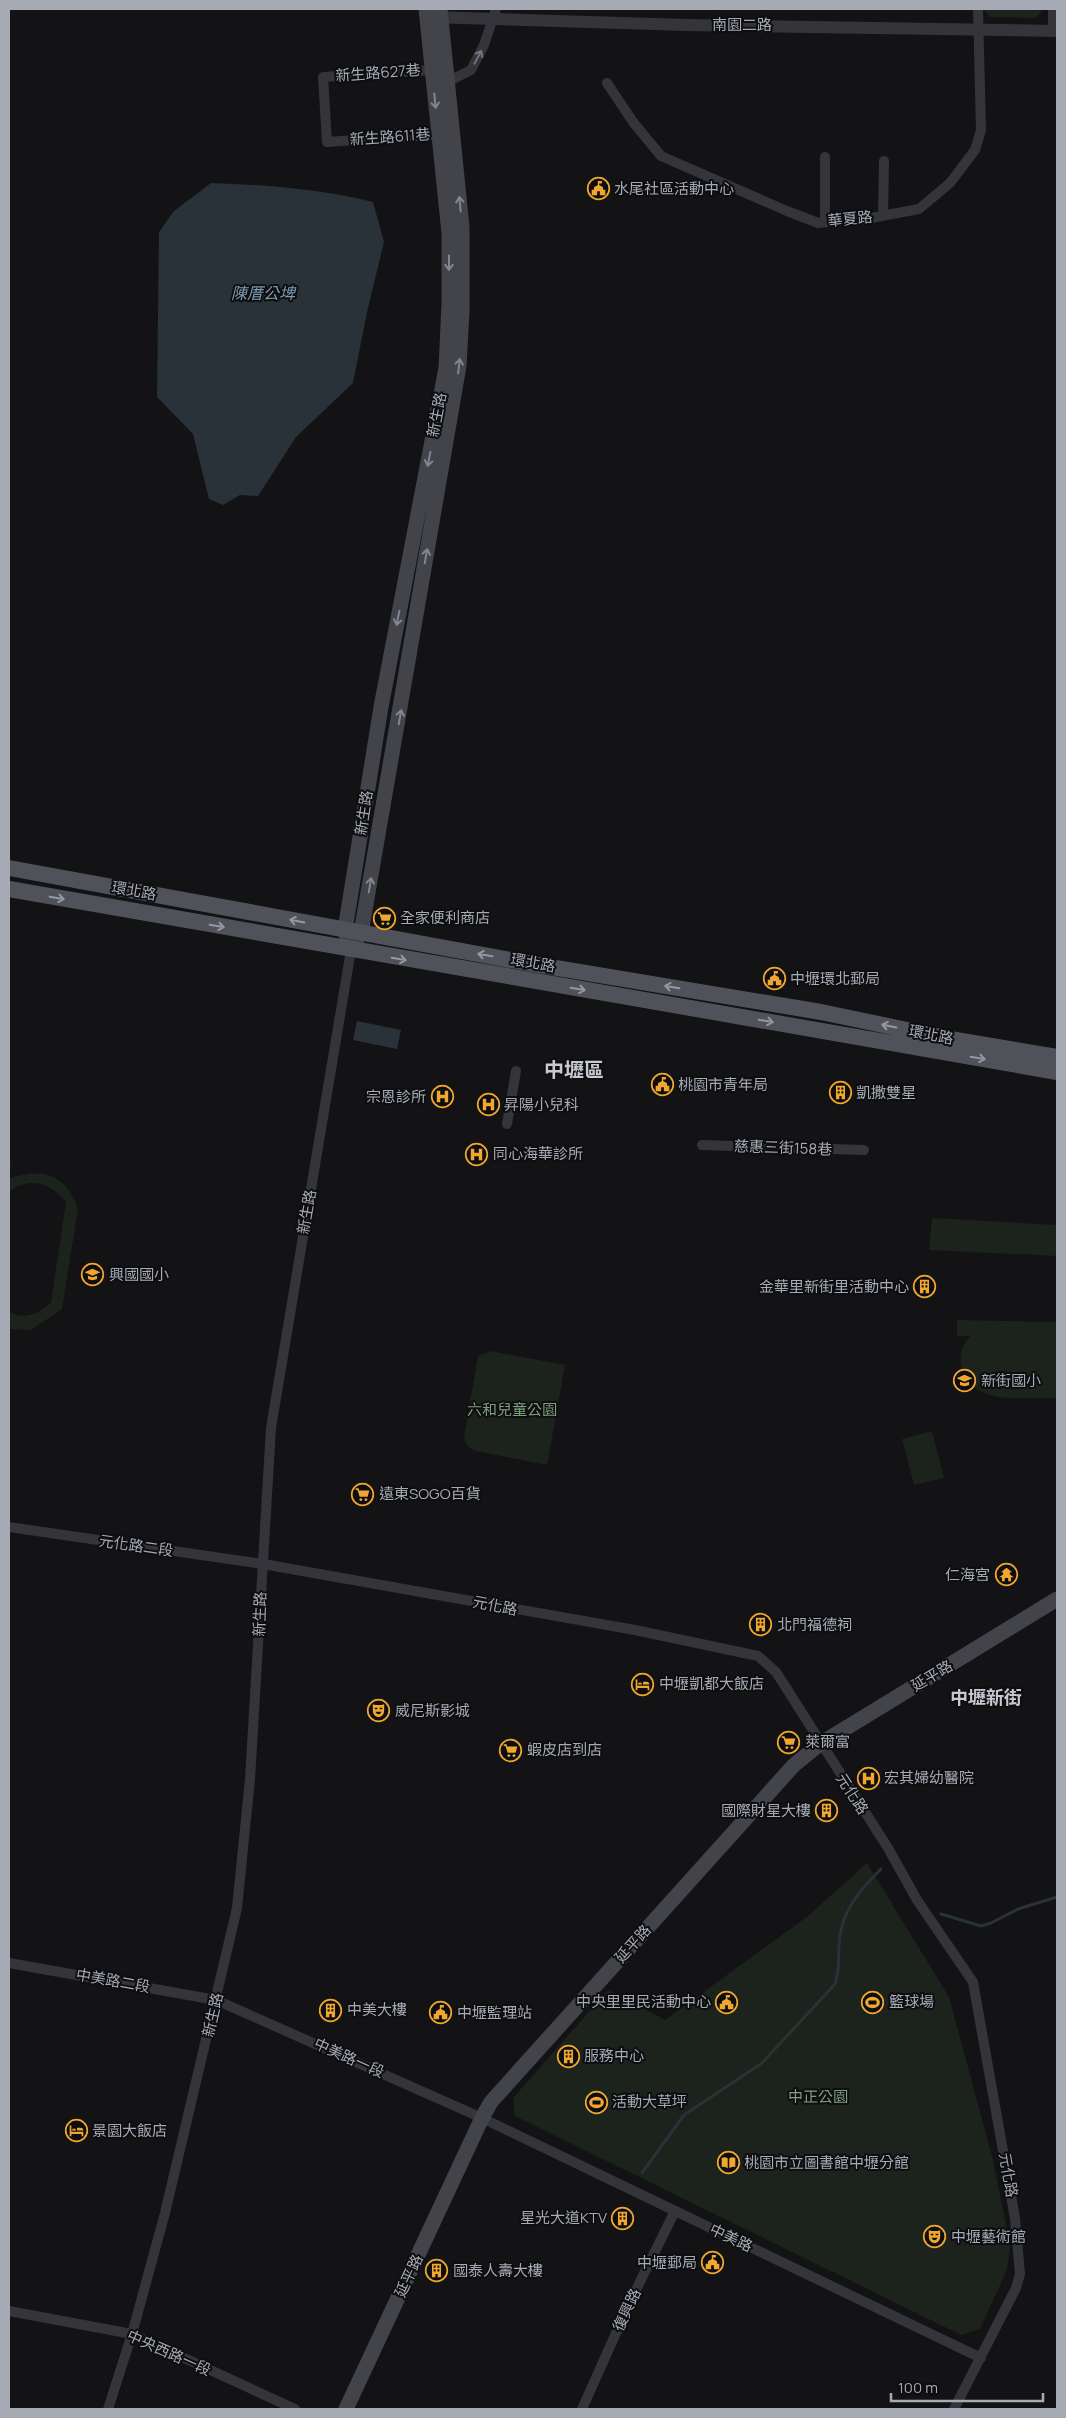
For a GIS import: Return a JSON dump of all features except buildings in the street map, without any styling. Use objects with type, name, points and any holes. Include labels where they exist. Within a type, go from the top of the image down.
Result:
[{"type":"main road","name":"新生路","points":[[351,950],[381,707],[446,368],[449,304],[449,233],[446,134],[432,70],[433,13]]},
{"type":"main road","points":[[433,13],[447,82],[446,134]]},
{"type":"main road","name":"環北路","points":[[9,868],[533,964],[821,1012],[950,1039],[1057,1057]]},
{"type":"main road","name":"環北路","points":[[9,889],[1057,1072]]},
{"type":"main road","name":"延平路","points":[[346,2409],[482,2118],[492,2102],[794,1765],[820,1744],[1057,1599]]},
{"type":"street","name":"華夏路","points":[[607,83],[633,122],[661,156],[787,211],[818,223],[883,216],[919,209],[950,183],[975,150],[981,130],[977,30],[978,9]]},
{"type":"street","points":[[1053,9],[1055,31]]},
{"type":"street","name":"南園二路","points":[[433,13],[495,14],[686,25],[1055,31]]},
{"type":"street","points":[[447,82],[471,70],[484,45],[495,14]]},
{"type":"street","name":"新生路627巷","points":[[327,142],[323,77],[432,70]]},
{"type":"street","name":"新生路611巷","points":[[327,142],[446,134]]},
{"type":"street","points":[[825,158],[826,222]]},
{"type":"street","points":[[883,216],[884,160]]},
{"type":"street","name":"新生路","points":[[108,2409],[132,2334],[168,2204],[238,1908],[243,1870],[271,1428],[351,950]]},
{"type":"street","points":[[530,981],[533,964]]},
{"type":"street","points":[[718,1013],[720,996]]},
{"type":"street","points":[[507,1124],[516,1071]]},
{"type":"street","name":"慈惠三街158巷","points":[[702,1145],[864,1150]]},
{"type":"street","name":"元化路二段","points":[[9,1527],[263,1564]]},
{"type":"street","name":"元化路","points":[[263,1564],[635,1630],[758,1656],[776,1672],[820,1744],[888,1848],[916,1900],[974,1982],[1015,2218],[1020,2274],[1016,2288],[954,2409]]},
{"type":"street","name":"中美路二段","points":[[9,1963],[216,2000]]},
{"type":"street","name":"中美路一段","points":[[216,2000],[482,2118]]},
{"type":"street","name":"中美路","points":[[482,2118],[980,2358]]},
{"type":"street","name":"復興路","points":[[582,2409],[629,2304],[675,2211]]},
{"type":"street","name":"中央西路一段","points":[[9,2311],[132,2334],[295,2409]]},
{"type":"green space","points":[[983,9],[1041,9],[1041,12],[1035,18],[990,17]]},
{"type":"green space","points":[[9,1159],[11,1160],[9,1179]]},
{"type":"green space","points":[[32,1174],[51,1176],[67,1188],[78,1209],[62,1309],[31,1330],[9,1329],[9,1312],[20,1316],[32,1315],[42,1310],[51,1302],[66,1202],[53,1190],[40,1184],[25,1184],[9,1191],[9,1179]]},
{"type":"green space","points":[[932,1218],[1057,1225],[1057,1256],[929,1250]]},
{"type":"green space","points":[[957,1320],[1057,1322],[1057,1398],[1004,1398],[979,1391],[970,1383],[963,1372],[961,1353],[964,1344],[970,1336],[957,1336]]},
{"type":"green space","name":"六和兒童公園","points":[[490,1351],[565,1365],[547,1465],[476,1451],[470,1448],[464,1438],[478,1356]]},
{"type":"green space","points":[[932,1431],[944,1478],[914,1485],[902,1439]]},
{"type":"green space","name":"中正公園","points":[[867,1863],[949,1997],[993,2160],[1010,2245],[1007,2270],[980,2329],[961,2335],[515,2116],[513,2098],[608,1990],[665,2020],[808,1916]]},
{"type":"water","name":"陳厝公埤","points":[[211,183],[292,188],[373,202],[384,242],[367,312],[353,383],[296,437],[258,496],[240,495],[223,505],[209,499],[193,434],[157,397],[159,232],[174,211]]},
{"type":"water","points":[[357,1021],[401,1030],[397,1049],[353,1040]]},
{"type":"waterway","points":[[642,2173],[684,2115],[762,2063],[835,1984],[838,1969],[840,1933],[843,1923],[858,1894],[881,1869]]},
{"type":"waterway","points":[[941,1914],[981,1926],[1018,1909],[1057,1897]]},
{"type":"place","name":"水尾社區活動中心","points":[[598,189]]},
{"type":"place","name":"全家便利商店","points":[[384,918]]},
{"type":"place","name":"中壢環北郵局","points":[[774,979]]},
{"type":"place","name":"桃園市青年局","points":[[662,1085]]},
{"type":"place","name":"凱撒雙星","points":[[840,1093]]},
{"type":"place","name":"宗恩診所","points":[[442,1097]]},
{"type":"place","name":"昇陽小兒科","points":[[488,1105]]},
{"type":"place","name":"同心海華診所","points":[[477,1154]]},
{"type":"place","name":"興國國小","points":[[93,1275]]},
{"type":"place","name":"金華里新街里活動中心","points":[[925,1287]]},
{"type":"place","name":"新街國小","points":[[965,1381]]},
{"type":"place","name":"遠東SOGO百貨","points":[[363,1494]]},
{"type":"place","name":"仁海宮","points":[[1006,1575]]},
{"type":"place","name":"北門福德祠","points":[[761,1625]]},
{"type":"place","name":"中壢凱都大飯店","points":[[643,1684]]},
{"type":"place","name":"威尼斯影城","points":[[379,1711]]},
{"type":"place","name":"萊爾富","points":[[789,1742]]},
{"type":"place","name":"蝦皮店到店","points":[[511,1750]]},
{"type":"place","name":"宏其婦幼醫院","points":[[868,1778]]},
{"type":"place","name":"國際財星大樓","points":[[827,1811]]},
{"type":"place","name":"中央里里民活動中心","points":[[727,2002]]},
{"type":"place","name":"籃球場","points":[[873,2002]]},
{"type":"place","name":"中美大樓","points":[[331,2010]]},
{"type":"place","name":"中壢監理站","points":[[441,2013]]},
{"type":"place","name":"服務中心","points":[[568,2056]]},
{"type":"place","name":"活動大草坪","points":[[596,2102]]},
{"type":"place","name":"景園大飯店","points":[[76,2131]]},
{"type":"place","name":"桃園市立圖書館中壢分館","points":[[728,2163]]},
{"type":"place","name":"星光大道KTV","points":[[623,2218]]},
{"type":"place","name":"中壢藝術館","points":[[935,2237]]},
{"type":"place","name":"中壢郵局","points":[[713,2263]]},
{"type":"place","name":"國泰人壽大樓","points":[[437,2271]]},
{"type":"district","name":"中壢區","points":[[574,1070]]},
{"type":"district","name":"中壢新街","points":[[986,1698]]}]
